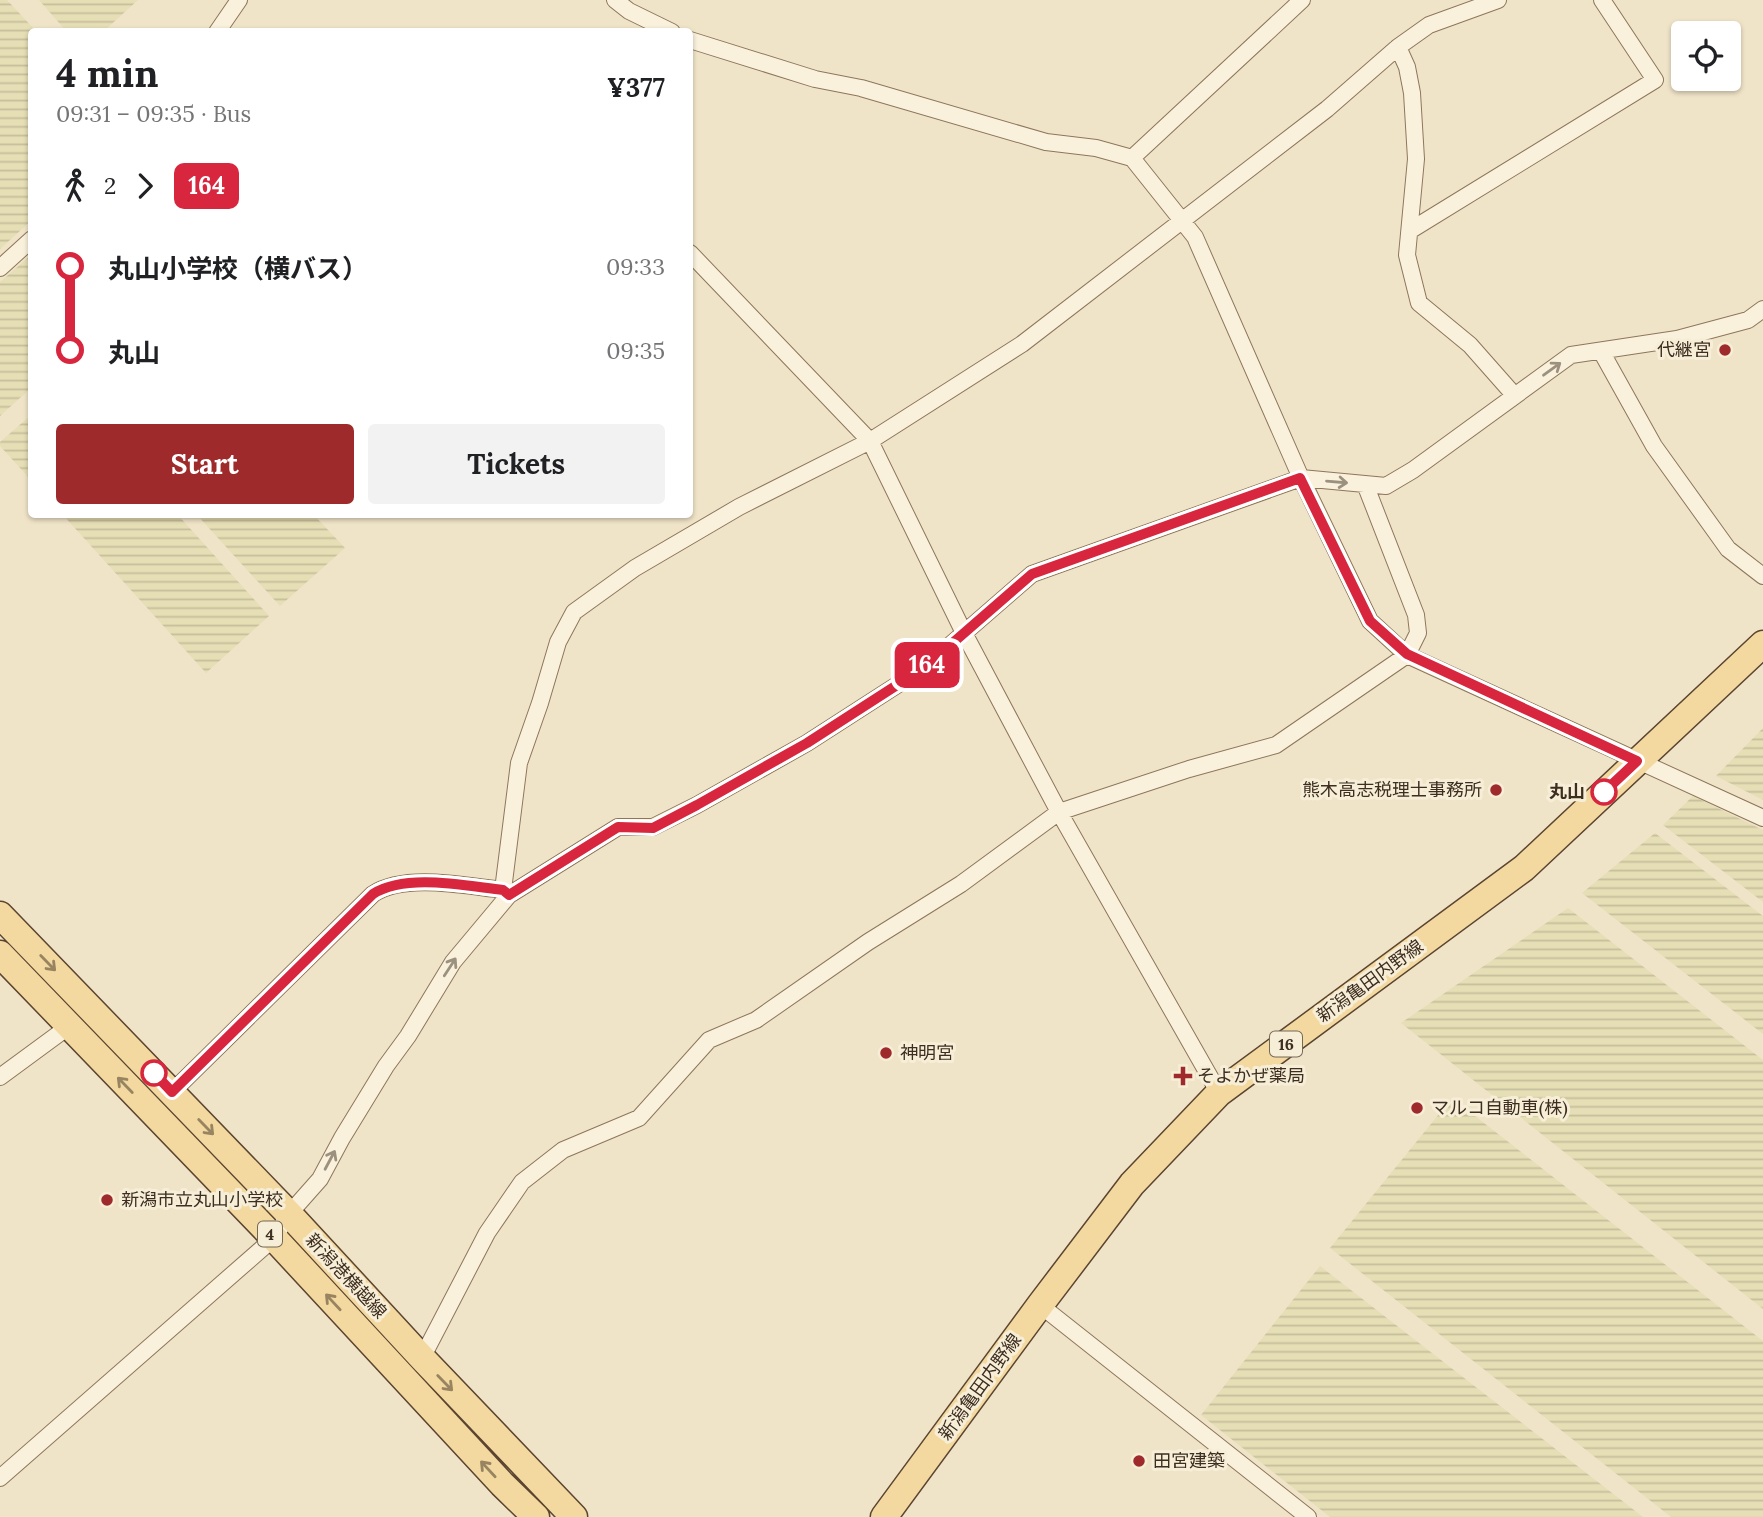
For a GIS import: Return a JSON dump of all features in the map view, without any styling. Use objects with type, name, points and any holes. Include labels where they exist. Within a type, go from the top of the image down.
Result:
[{"type":"main road","name":"新潟亀田内野線","points":[[884,1517],[1132,1184],[1219,1093],[1524,868],[1763,644]]},
{"type":"main road","name":"新潟港横越線","points":[[0,915],[289,1214],[574,1517]]},
{"type":"main road","name":"新潟港横越線","points":[[0,954],[274,1238],[502,1484],[536,1517]]},
{"type":"street","points":[[220,28],[239,0]]},
{"type":"street","points":[[615,0],[629,11],[664,28]]},
{"type":"street","points":[[1132,158],[1302,0]]},
{"type":"street","points":[[506,893],[519,763],[558,642],[574,612],[635,568],[729,513],[870,441],[1022,344],[1327,109],[1398,47],[1429,25],[1497,0]]},
{"type":"street","points":[[1411,230],[1655,80],[1602,0]]},
{"type":"street","points":[[693,41],[815,79],[862,88],[1046,142],[1096,148],[1132,158],[1195,237],[1300,478],[1370,621],[1407,654],[1763,818]]},
{"type":"street","points":[[1398,47],[1407,67],[1412,93],[1416,159],[1407,255],[1419,303],[1471,345],[1515,396]]},
{"type":"street","points":[[0,268],[28,243]]},
{"type":"street","points":[[693,256],[870,441],[964,633],[1059,812],[1219,1093]]},
{"type":"street","points":[[0,1478],[274,1238],[289,1214],[320,1179],[386,1066],[408,1036],[453,962],[506,893],[618,827],[653,828],[807,743],[925,667],[1032,574],[1300,478],[1386,486],[1413,470],[1571,355],[1676,339],[1748,320],[1763,309]]},
{"type":"street","points":[[1601,351],[1654,446],[1728,549],[1763,576]]},
{"type":"street","points":[[422,1358],[487,1233],[522,1182],[563,1150],[639,1118],[709,1040],[756,1020],[868,942],[961,884],[1059,812],[1189,769],[1276,745],[1407,654],[1419,632],[1416,615],[1365,484]]},
{"type":"street","points":[[172,1092],[373,894],[386,886],[428,883],[506,893]]},
{"type":"street","points":[[0,1077],[68,1027]]},
{"type":"street","points":[[1040,1305],[1308,1517]]},
{"type":"shaded area","points":[[0,0],[7,0],[33,28],[28,28],[28,224],[0,249]]},
{"type":"shaded area","points":[[39,0],[138,0],[107,28],[64,28]]},
{"type":"shaded area","points":[[28,258],[28,391],[0,416],[0,282]]},
{"type":"shaded area","points":[[28,418],[28,477],[0,446],[0,442]]},
{"type":"shaded area","points":[[66,518],[181,518],[269,616],[206,673]]},
{"type":"shaded area","points":[[200,518],[317,518],[345,548],[280,606]]},
{"type":"shaded area","points":[[1763,728],[1763,800],[1716,776]]},
{"type":"shaded area","points":[[1693,796],[1763,830],[1763,902],[1663,825]]},
{"type":"shaded area","points":[[1655,833],[1763,916],[1763,1034],[1582,893]]},
{"type":"shaded area","points":[[1568,908],[1763,1060],[1763,1309],[1401,1023]]},
{"type":"shaded area","points":[[1452,1098],[1763,1341],[1763,1517],[1671,1517],[1330,1248]]},
{"type":"shaded area","points":[[1320,1266],[1643,1517],[1330,1517],[1201,1415]]},
{"type":"bus line","name":"164","points":[[154,1073],[172,1092],[373,894],[386,886],[428,883],[503,890],[509,895],[618,827],[653,828],[807,743],[925,667],[1032,574],[1300,478],[1370,621],[1407,654],[1637,761],[1604,792]]},
{"type":"place","name":"代継宮","points":[[1725,350]]},
{"type":"place","name":"熊木高志税理士事務所","points":[[1496,790]]},
{"type":"place","name":"丸山","points":[[1604,792]]},
{"type":"place","name":"神明宮","points":[[886,1053]]},
{"type":"place","name":"そよかぜ薬局","points":[[1183,1076]]},
{"type":"place","name":"マルコ自動車(株)","points":[[1417,1108]]},
{"type":"place","name":"新潟市立丸山小学校","points":[[107,1200]]},
{"type":"place","name":"田宮建築","points":[[1139,1461]]}]
